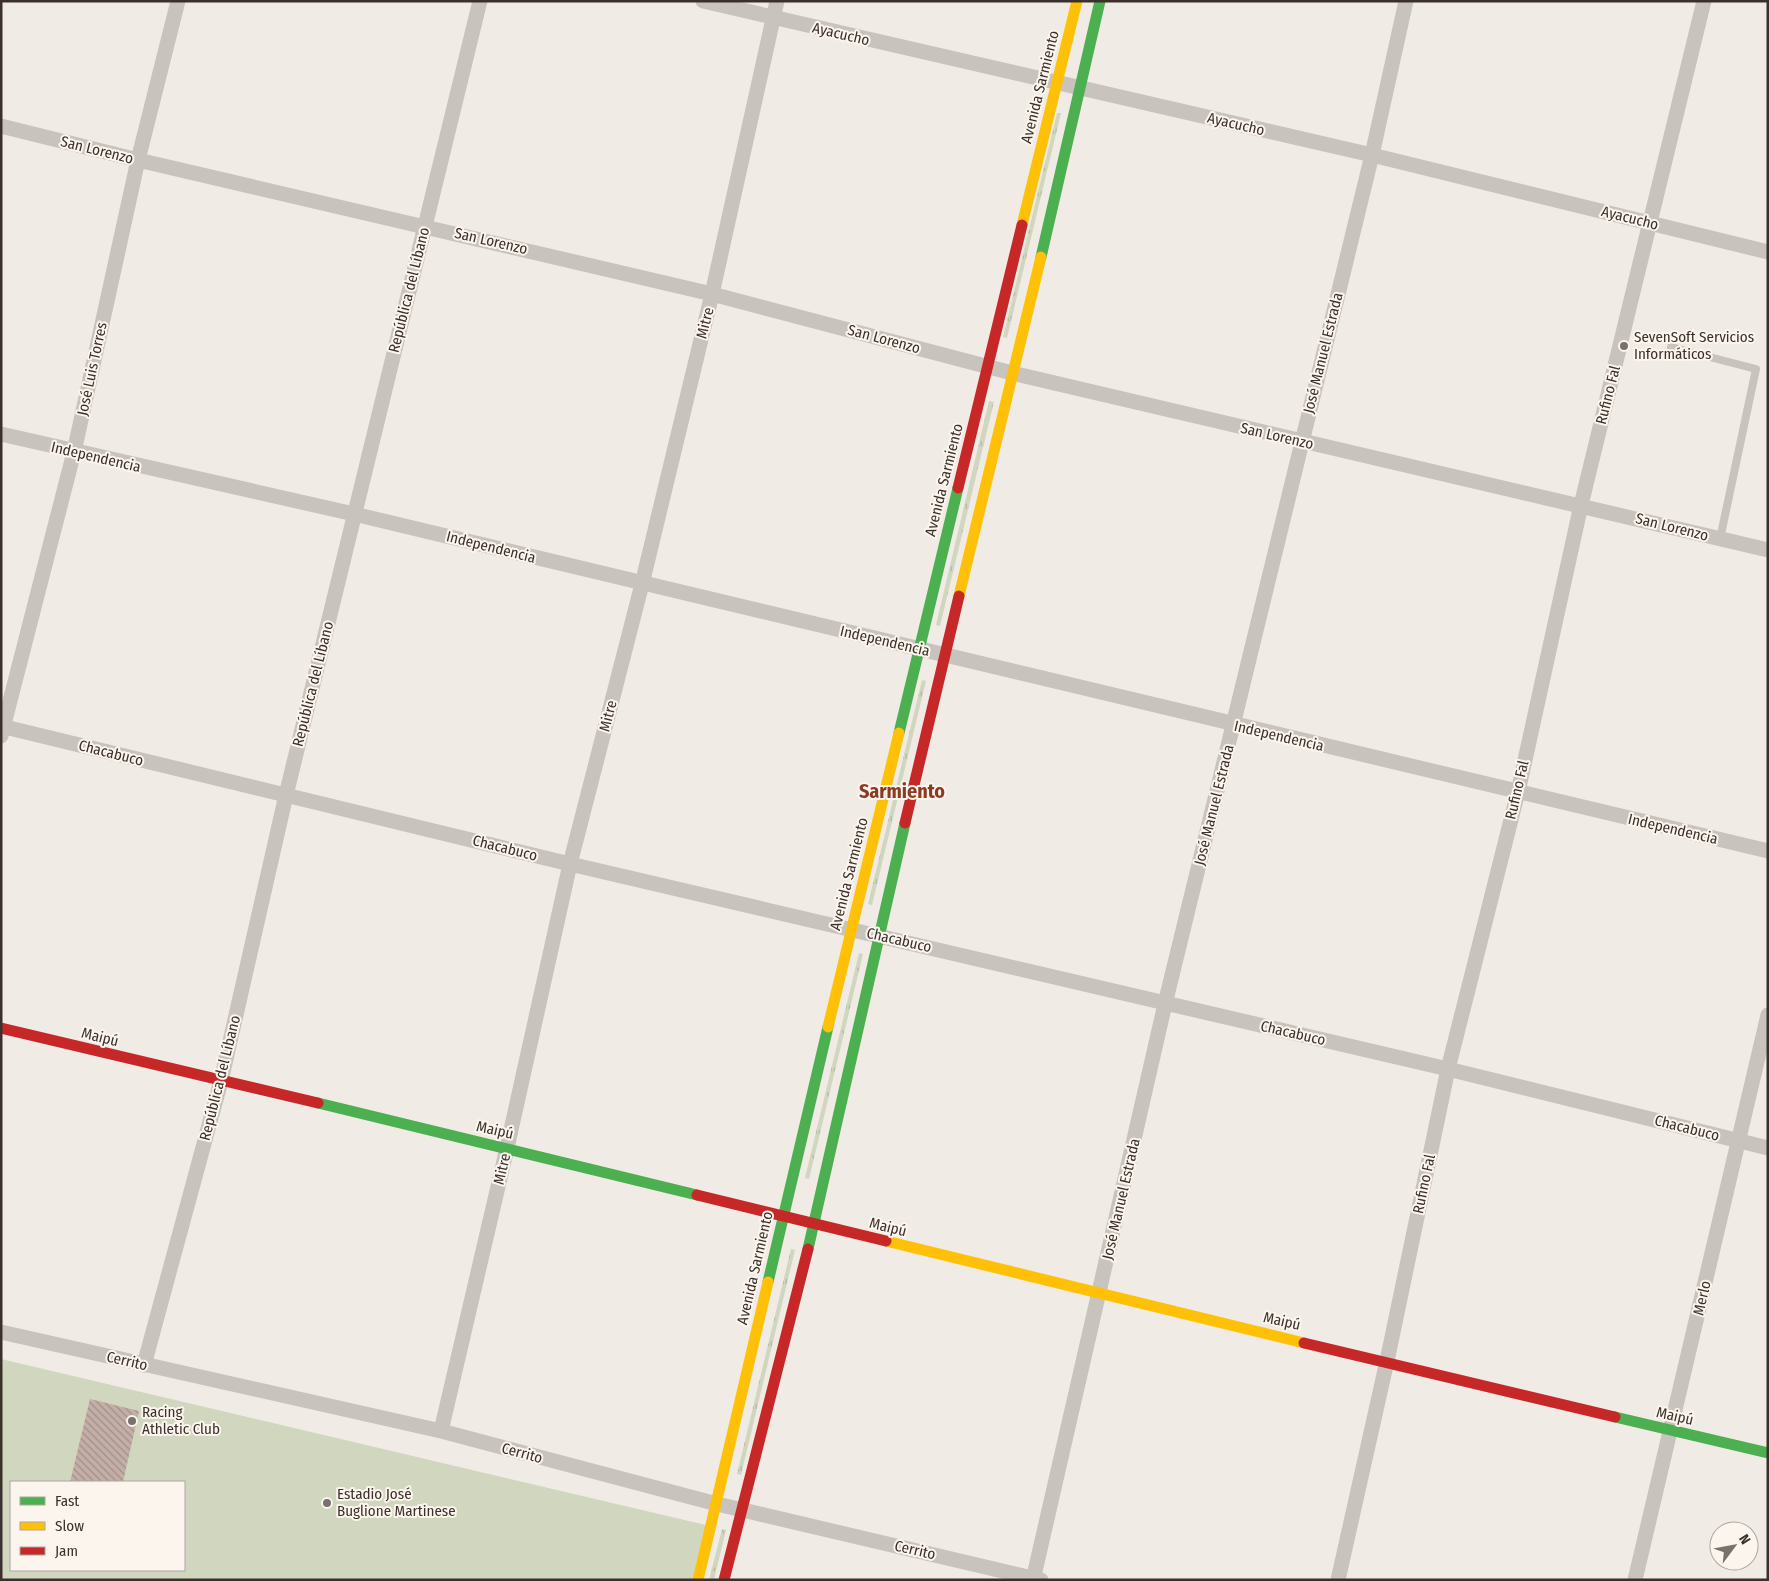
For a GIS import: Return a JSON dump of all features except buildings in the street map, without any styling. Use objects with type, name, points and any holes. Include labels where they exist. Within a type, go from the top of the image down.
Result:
[{"type":"main road","name":"Avenida Sarmiento","points":[[698,1580],[782,1216],[986,367],[1077,1]]},
{"type":"main road","points":[[724,1580],[814,1225],[878,935],[1081,88],[1100,1]]},
{"type":"main road","name":"Maipú","points":[[1,1028],[507,1148],[1099,1294],[1768,1453]]},
{"type":"street","name":"José Luis Torres","points":[[2,730],[74,452],[138,160],[178,1]]},
{"type":"street","name":"República del Líbano","points":[[144,1365],[221,1081],[286,795],[480,1]]},
{"type":"street","name":"Ayacucho","points":[[703,1],[1372,155],[1768,252]]},
{"type":"street","name":"Mitre","points":[[441,1431],[507,1148],[570,864],[642,584],[712,294],[777,1]]},
{"type":"street","name":"José Manuel Estrada","points":[[1036,1579],[1165,1004],[1372,155],[1406,1]]},
{"type":"street","name":"Rufino Fal","points":[[1338,1580],[1387,1361],[1448,1069],[1518,792],[1581,505],[1652,224],[1704,1]]},
{"type":"street","name":"San Lorenzo","points":[[1,126],[138,160],[712,294],[986,367],[1768,550]]},
{"type":"street","name":"Independencia","points":[[1,434],[354,514],[1768,851]]},
{"type":"street","name":"Chacabuco","points":[[2,730],[286,795],[570,864],[1448,1069],[1768,1148]]},
{"type":"street","name":"Merlo","points":[[1635,1580],[1768,1016]]},
{"type":"street","name":"Cerrito","points":[[1,1332],[441,1431],[741,1510],[1036,1579]]},
{"type":"lane","points":[[1670,346],[1756,369],[1720,538]]},
{"type":"green space","points":[[1057,113],[1061,113],[1007,338],[1003,337]]},
{"type":"green space","points":[[989,401],[994,402],[940,626],[936,625]]},
{"type":"green space","points":[[922,680],[926,681],[872,905],[868,904]]},
{"type":"green space","points":[[859,953],[863,954],[809,1179],[805,1178]]},
{"type":"green space","points":[[791,1249],[795,1250],[741,1475],[737,1474]]},
{"type":"green space","name":"Racing Athletic Club","points":[[1,1359],[710,1526],[695,1580],[1,1580]]},
{"type":"green space","points":[[722,1529],[726,1530],[714,1580],[709,1580]]},
{"type":"traffic: fast","points":[[1041,257],[1100,1]]},
{"type":"traffic: fast","points":[[899,733],[958,488]]},
{"type":"traffic: fast","points":[[808,1249],[905,823]]},
{"type":"traffic: fast","points":[[768,1282],[828,1027]]},
{"type":"traffic: fast","points":[[318,1103],[697,1195]]},
{"type":"traffic: fast","points":[[1615,1417],[1768,1453]]},
{"type":"traffic: slow","points":[[1022,225],[1077,1]]},
{"type":"traffic: slow","points":[[959,596],[1041,257]]},
{"type":"traffic: slow","points":[[828,1027],[899,733]]},
{"type":"traffic: slow","points":[[886,1241],[1304,1343]]},
{"type":"traffic: slow","points":[[698,1580],[768,1282]]},
{"type":"traffic: jam","points":[[958,488],[1022,225]]},
{"type":"traffic: jam","points":[[905,823],[959,596]]},
{"type":"traffic: jam","points":[[1,1028],[318,1103]]},
{"type":"traffic: jam","points":[[697,1195],[886,1241]]},
{"type":"traffic: jam","points":[[724,1580],[808,1249]]},
{"type":"traffic: jam","points":[[1304,1343],[1615,1417]]},
{"type":"place","name":"SevenSoft Servicios Informáticos","points":[[1624,346]]},
{"type":"place","name":"Racing Athletic Club","points":[[132,1421]]},
{"type":"place","name":"Estadio José Buglione Martinese","points":[[327,1503]]},
{"type":"district","name":"Sarmiento","points":[[902,791]]}]
